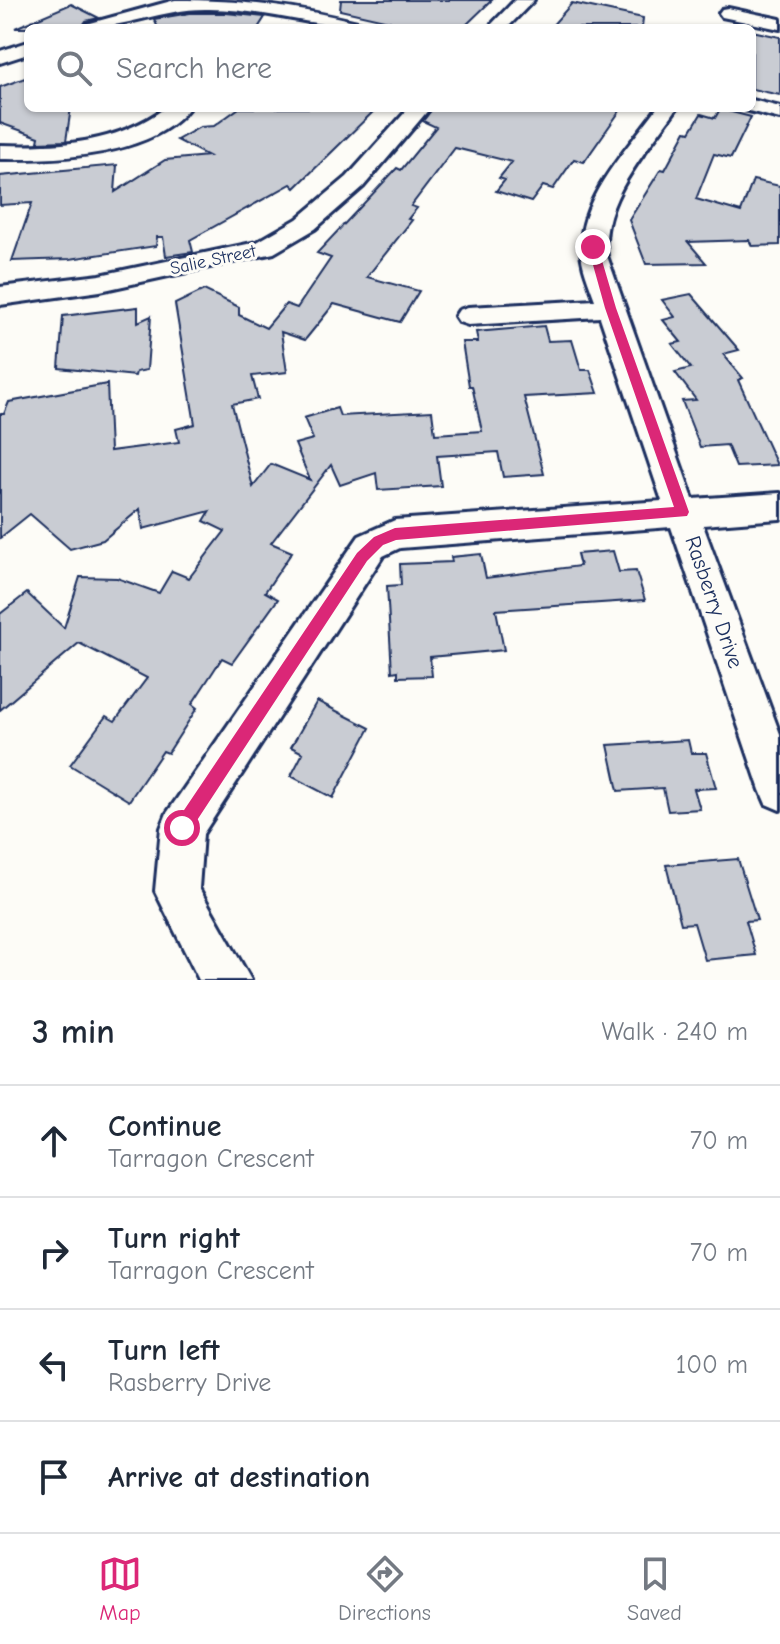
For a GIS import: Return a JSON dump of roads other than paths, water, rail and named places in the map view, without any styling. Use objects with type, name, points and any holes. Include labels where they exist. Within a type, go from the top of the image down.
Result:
[{"type":"street","points":[[501,24],[525,0]]},
{"type":"street","points":[[106,24],[159,8],[210,2],[283,8],[344,24]]},
{"type":"street","points":[[728,14],[780,24]]},
{"type":"street","points":[[301,24],[312,16]]},
{"type":"street","points":[[0,57],[24,49]]},
{"type":"street","points":[[756,107],[780,113]]},
{"type":"street","points":[[0,152],[62,151],[102,145],[146,131],[173,112]]},
{"type":"street","name":"Salie Street","points":[[0,296],[100,283],[265,248],[306,224],[355,182],[416,112]]},
{"type":"street","name":"Rasberry Drive","points":[[664,112],[605,203],[595,224],[593,247],[610,308],[780,790]]},
{"type":"street","points":[[468,316],[610,308]]},
{"type":"street","points":[[228,980],[212,959],[177,891],[182,828],[371,546],[395,534],[780,506]]}]
